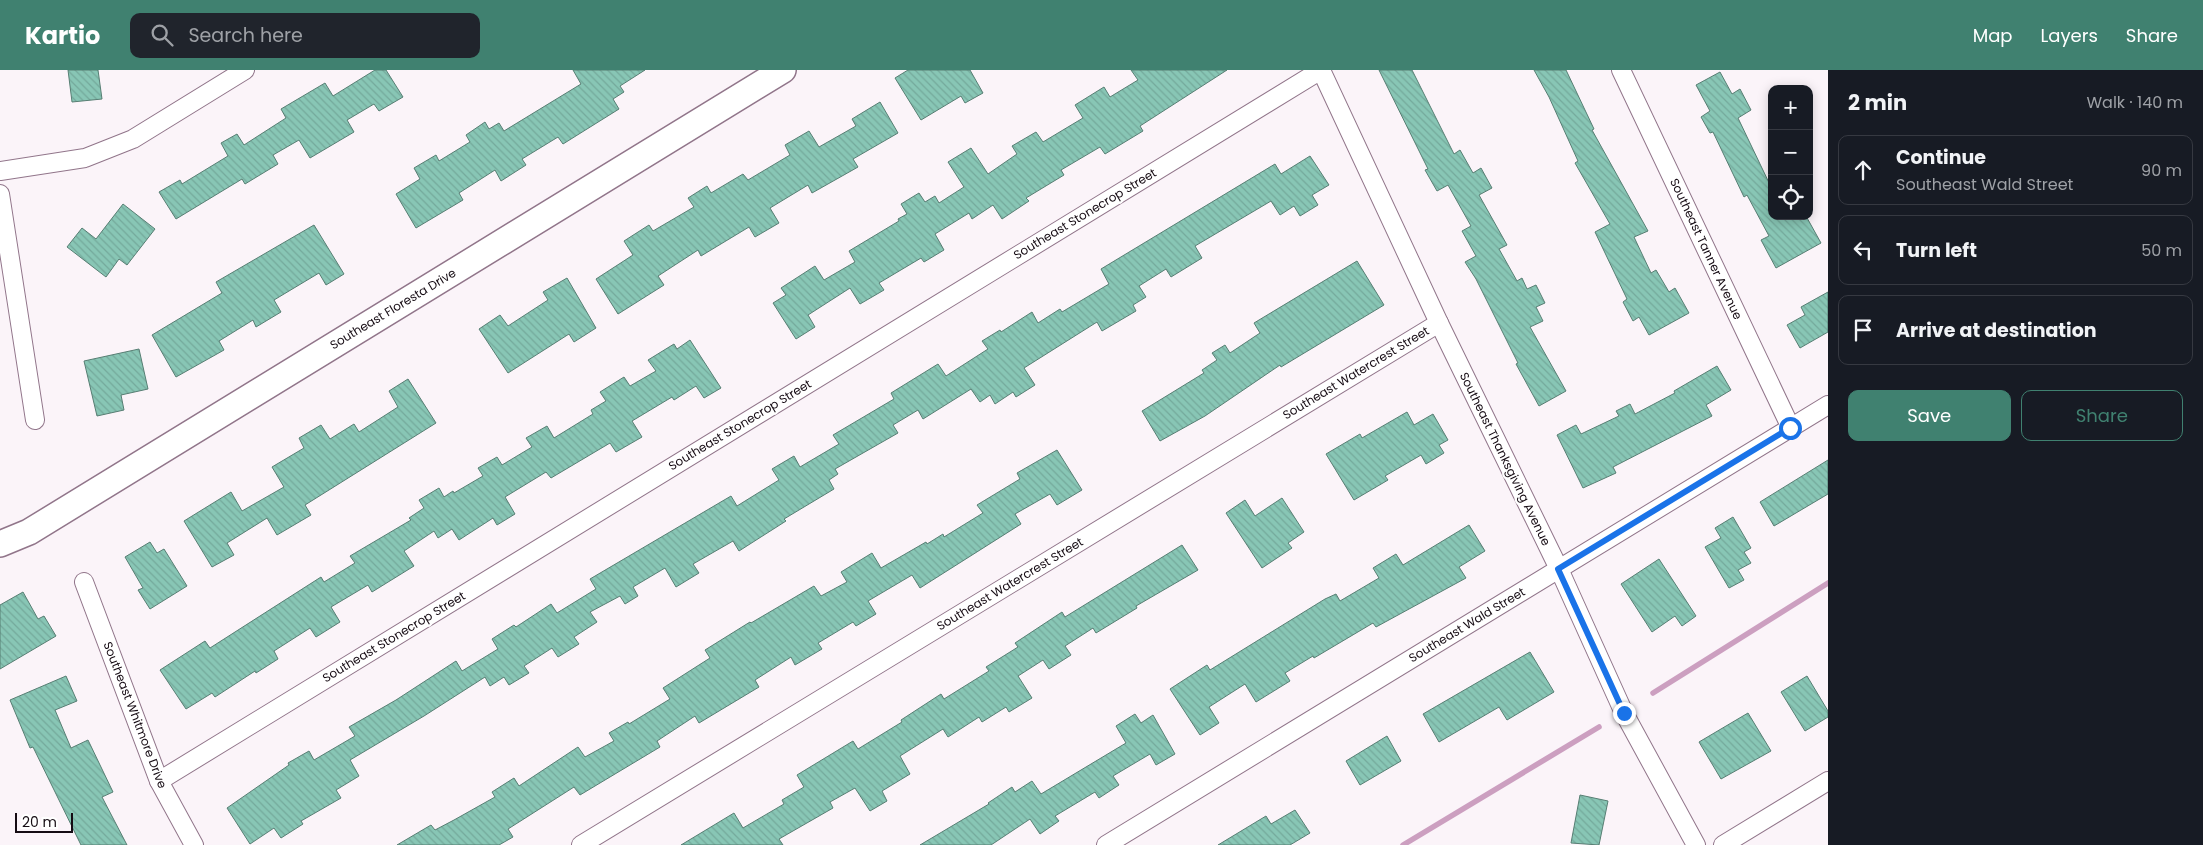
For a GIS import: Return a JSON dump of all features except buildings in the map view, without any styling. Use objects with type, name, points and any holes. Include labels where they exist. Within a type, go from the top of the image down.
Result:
[{"type":"street","points":[[0,171],[85,158],[133,139],[245,70]]},
{"type":"street","name":"Southeast Floresta Drive","points":[[0,544],[29,532],[784,70]]},
{"type":"street","name":"Southeast Thanksgiving Avenue","points":[[1321,70],[1439,322],[1558,569],[1624,713],[1696,845]]},
{"type":"street","name":"Southeast Stonecrop Street","points":[[159,781],[1321,70]]},
{"type":"street","name":"Southeast Tanner Avenue","points":[[1621,70],[1790,428]]},
{"type":"street","points":[[0,194],[35,420]]},
{"type":"street","name":"Southeast Watercrest Street","points":[[581,845],[1439,322]]},
{"type":"street","name":"Southeast Wald Street","points":[[1106,845],[1828,405]]},
{"type":"street","name":"Southeast Whitmore Drive","points":[[84,582],[159,781],[194,845]]},
{"type":"street","points":[[1722,845],[1828,781]]},
{"type":"waterway","points":[[1653,693],[1828,583]]},
{"type":"waterway","points":[[1403,845],[1599,727]]},
{"type":"route","points":[[1624,713],[1558,569],[1790,428]]}]
